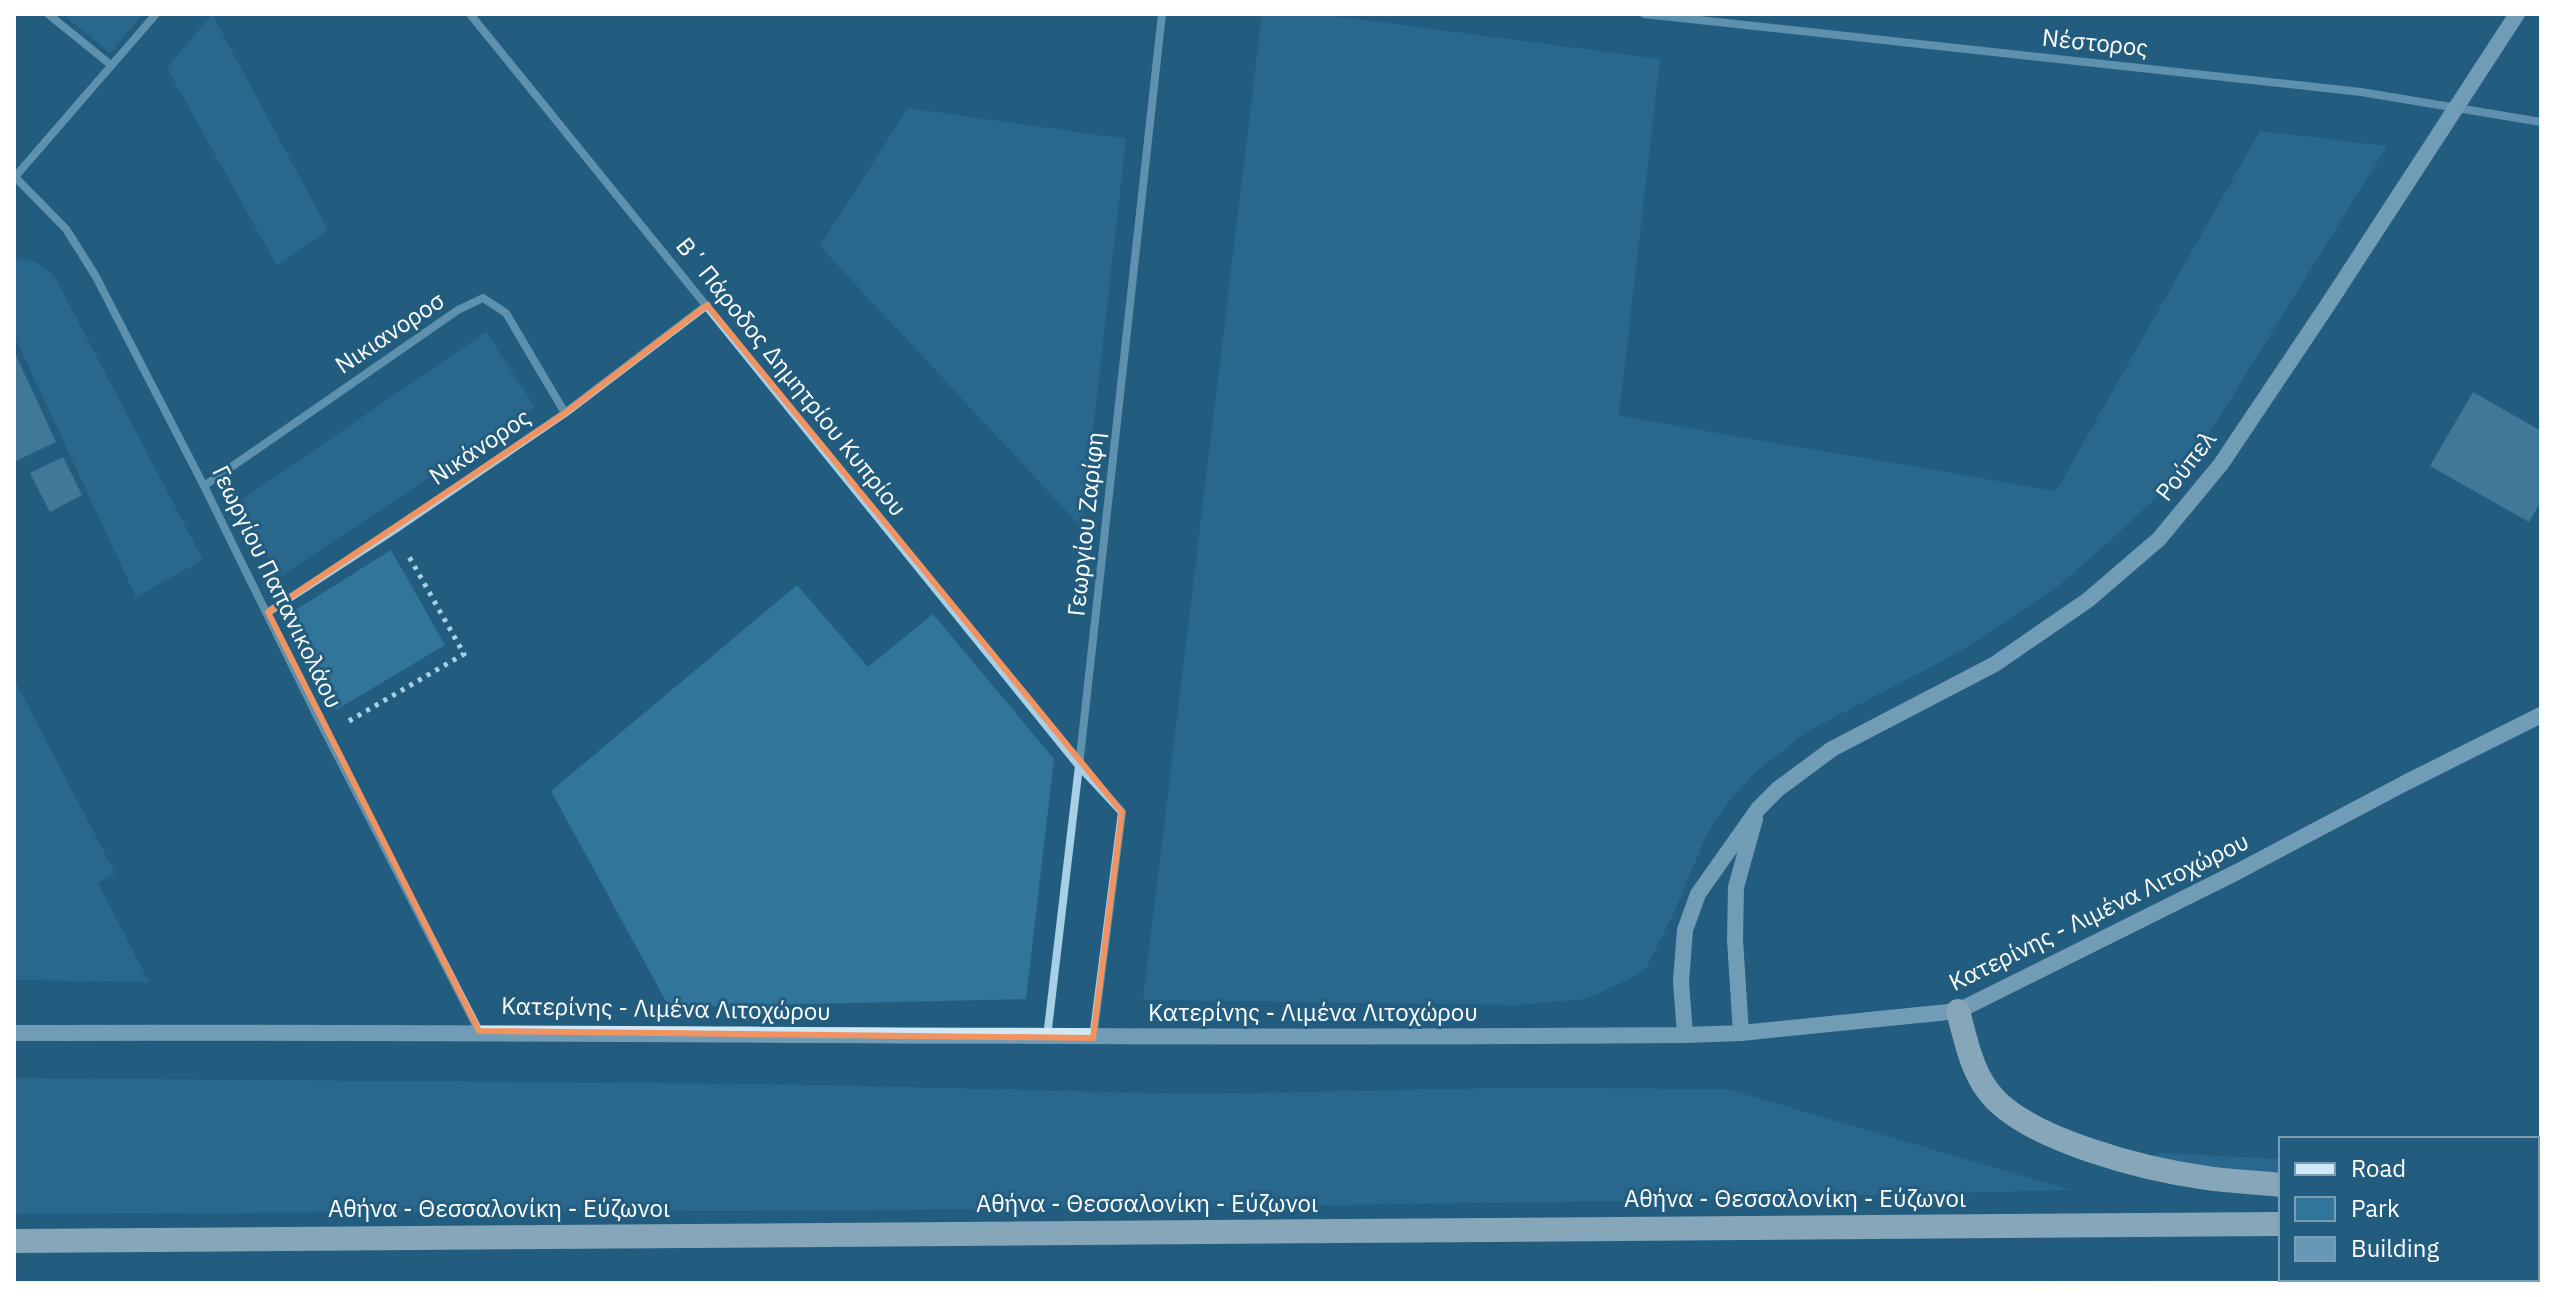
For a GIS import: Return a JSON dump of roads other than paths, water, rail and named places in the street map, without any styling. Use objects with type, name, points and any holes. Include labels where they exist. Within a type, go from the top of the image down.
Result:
[{"type":"highway","points":[[1958,1011],[1969,1051],[1988,1091],[2019,1119],[2082,1147],[2143,1164],[2207,1178],[2279,1185]]},
{"type":"highway","name":"Αθήνα - Θεσσαλονίκη - Εύζωνοι","points":[[14,1241],[2279,1224]]},
{"type":"main road","name":"Ρούπελ","points":[[1685,1035],[1681,981],[1685,930],[1698,894],[1758,809],[1778,789],[1832,749],[1995,664],[2088,600],[2159,539],[2221,464],[2517,14]]},
{"type":"main road","name":"Κατερίνης - Λιμένα Λιτοχώρου","points":[[14,1033],[479,1031],[1093,1038],[1685,1035],[1741,1033],[1958,1011],[2541,715]]},
{"type":"main road","points":[[1741,1033],[1735,940],[1736,887],[1758,809]]},
{"type":"street","points":[[48,14],[111,65]]},
{"type":"street","points":[[14,178],[156,14]]},
{"type":"street","name":"Β΄ Πάροδος Δημητρίου Κυπρίου","points":[[470,14],[1079,766],[1122,812],[1093,1038]]},
{"type":"street","name":"Γεωργίου Ζαρίφη","points":[[1047,1037],[1162,14]]},
{"type":"street","name":"Νέστορος","points":[[1644,14],[2361,92],[2541,122]]},
{"type":"street","name":"Γεωργίου Παπανικολάου","points":[[14,178],[66,229],[95,275],[479,1031]]},
{"type":"street","name":"Νικιανοροσ","points":[[204,486],[458,310],[483,298],[506,313],[565,413]]},
{"type":"street","name":"Νικάνορος","points":[[268,612],[565,413],[707,305]]}]
